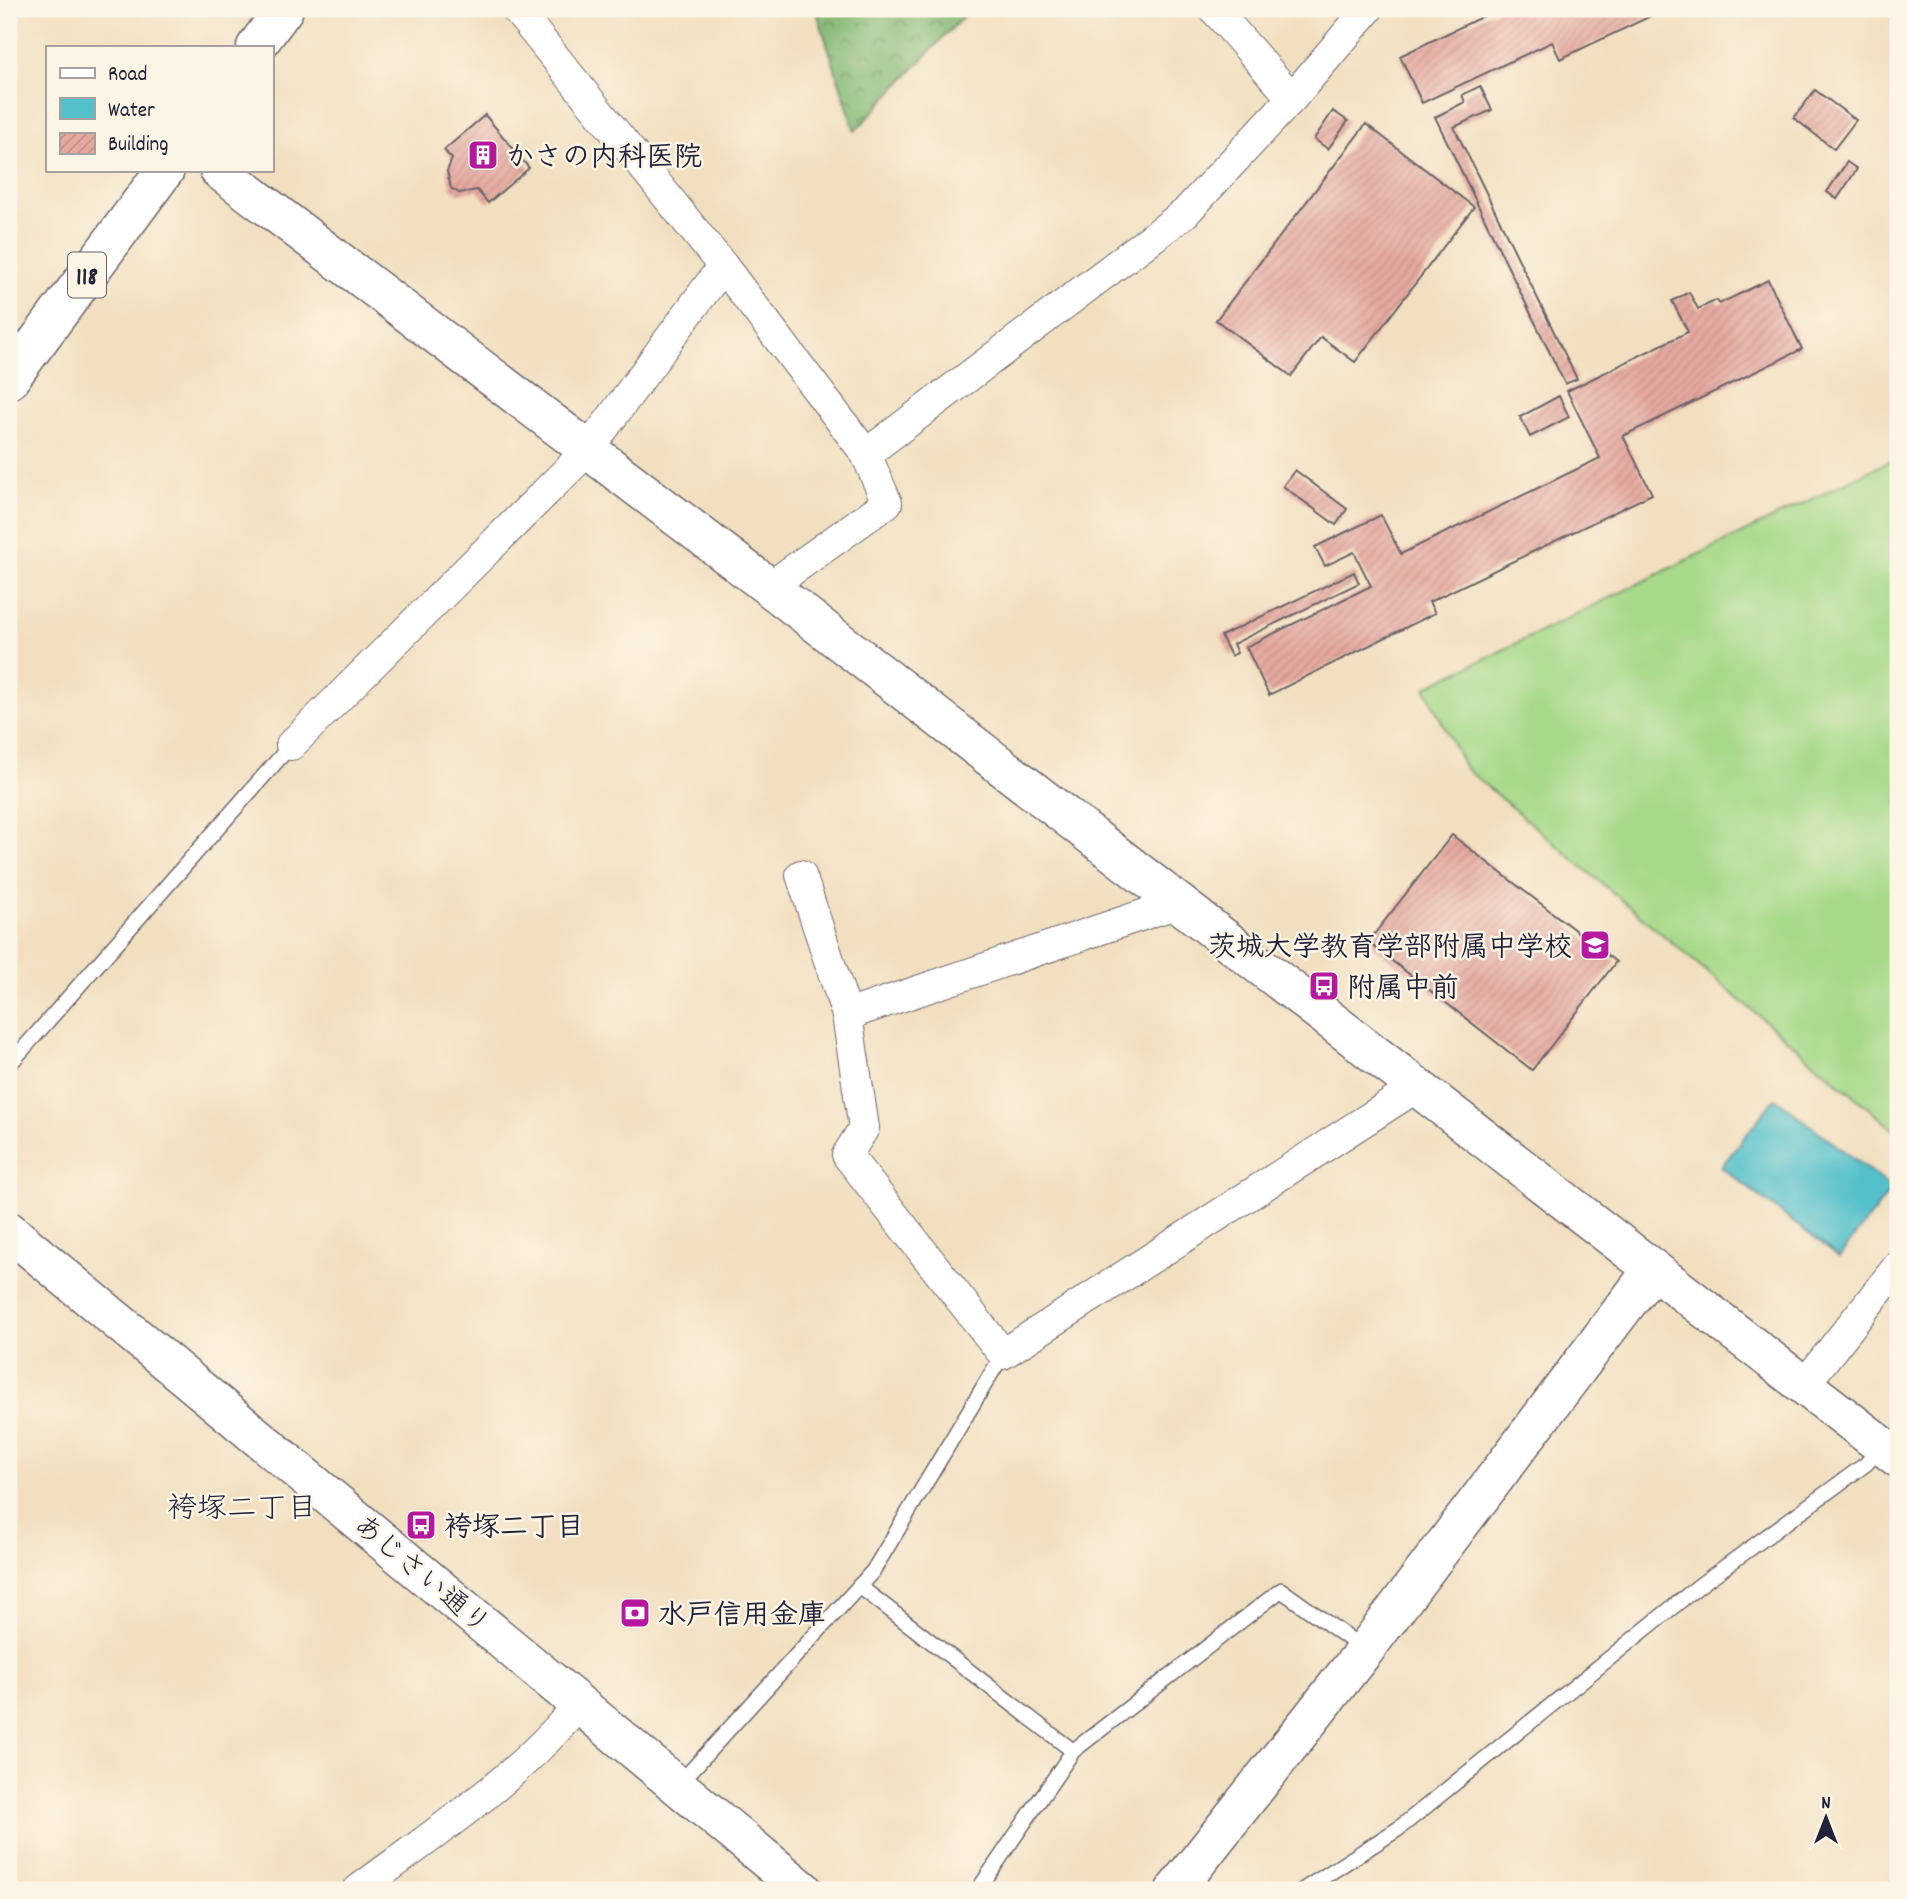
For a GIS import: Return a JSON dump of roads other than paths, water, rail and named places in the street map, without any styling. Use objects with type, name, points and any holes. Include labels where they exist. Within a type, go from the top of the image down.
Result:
[{"type":"main road","points":[[257,46],[284,9]]},
{"type":"main road","name":"118","points":[[9,380],[164,172]]},
{"type":"main road","points":[[222,172],[769,587],[1890,1452]]},
{"type":"main road","name":"あじさい通り","points":[[9,1231],[803,1890]]},
{"type":"main road","points":[[1175,1890],[1365,1650],[1653,1269]]},
{"type":"street","points":[[516,9],[723,266],[866,454],[887,503],[769,587]]},
{"type":"street","points":[[1214,9],[1292,98]]},
{"type":"street","points":[[866,454],[1185,213],[1292,98],[1368,9]]},
{"type":"street","points":[[291,746],[587,451],[723,266]]},
{"type":"street","points":[[801,875],[847,1015],[864,1128],[847,1155],[1003,1354],[1417,1087]]},
{"type":"street","points":[[847,1015],[1178,903]]},
{"type":"street","points":[[1804,1385],[1898,1266]]},
{"type":"street","points":[[358,1890],[500,1786],[552,1737],[580,1703]]},
{"type":"lane","points":[[9,1065],[291,746]]},
{"type":"lane","points":[[678,1785],[873,1571],[1003,1354]]},
{"type":"lane","points":[[1303,1890],[1398,1829],[1700,1585],[1866,1464],[1890,1452]]},
{"type":"lane","points":[[859,1586],[1073,1751]]},
{"type":"lane","points":[[978,1890],[1073,1751],[1281,1590],[1365,1650]]},
{"type":"water","points":[[1775,1098],[1892,1188],[1839,1257],[1721,1167]]},
{"type":"place","name":"かさの内科医院","points":[[483,155]]},
{"type":"place","name":"茨城大学教育学部附属中学校","points":[[1595,945]]},
{"type":"place","name":"附属中前","points":[[1324,986]]},
{"type":"place","name":"袴塚二丁目","points":[[421,1525]]},
{"type":"place","name":"水戸信用金庫","points":[[635,1613]]},
{"type":"district","name":"袴塚二丁目","points":[[242,1507]]}]
